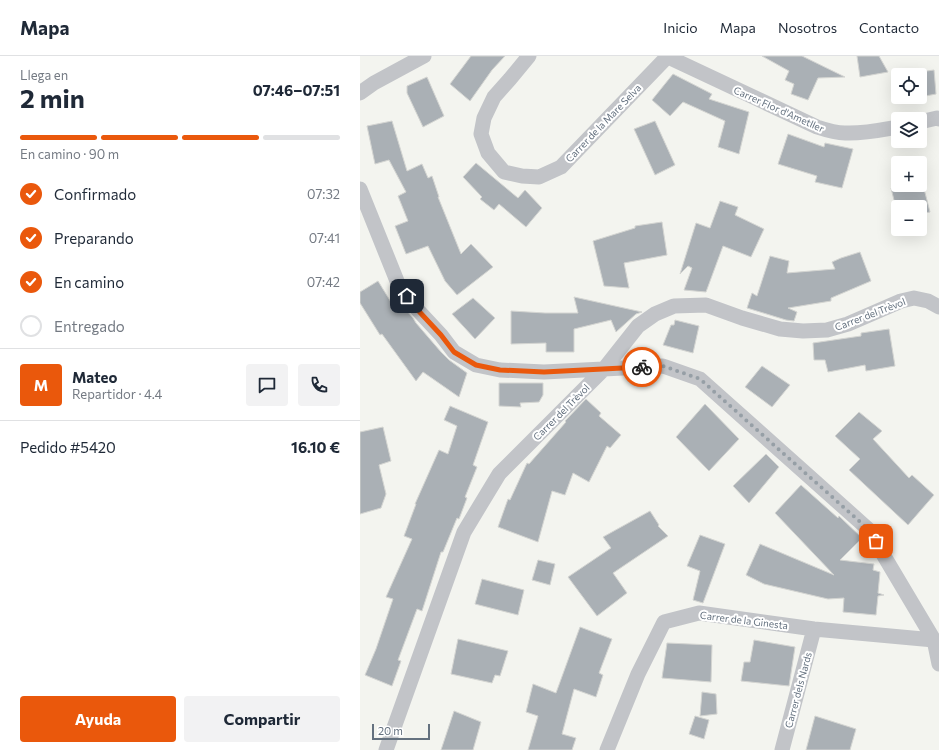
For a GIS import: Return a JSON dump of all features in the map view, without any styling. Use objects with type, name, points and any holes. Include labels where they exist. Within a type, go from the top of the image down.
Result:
[{"type":"street","points":[[360,94],[374,83],[424,56]]},
{"type":"street","name":"Carrer de la Mare Selva","points":[[529,56],[494,97],[484,118],[481,134],[488,153],[504,172],[539,178],[561,167],[667,56]]},
{"type":"street","name":"Carrer Flor d'Ametller","points":[[667,56],[817,127],[844,133],[857,133],[891,128]]},
{"type":"street","points":[[927,120],[937,118],[939,119]]},
{"type":"street","points":[[360,189],[399,286],[414,306],[441,335],[454,352],[476,365],[500,370],[544,372],[663,366],[700,379],[868,529],[936,642],[939,664]]},
{"type":"street","name":"Carrer del Trèvol","points":[[386,750],[464,532],[499,474],[604,369],[638,326],[655,314],[674,306],[706,305],[742,318],[780,329],[803,331],[827,330],[848,324],[902,301],[914,298],[928,301],[939,307]]},
{"type":"street","name":"Carrer de la Ginesta","points":[[607,750],[638,674],[664,622],[699,613],[814,629],[936,642]]},
{"type":"street","name":"Carrer dels Nards","points":[[782,750],[814,629]]},
{"type":"building","points":[[471,56],[505,56],[492,70],[470,101],[450,84]]},
{"type":"building","points":[[762,56],[802,56],[845,77],[818,78],[808,100],[791,94],[794,84],[785,80],[789,71]]},
{"type":"building","points":[[857,56],[879,56],[888,72],[860,77]]},
{"type":"building","points":[[934,70],[936,94],[927,96],[927,71]]},
{"type":"building","points":[[673,74],[712,94],[709,99],[749,112],[739,154],[718,147],[725,121],[683,102],[670,116],[652,100]]},
{"type":"building","points":[[427,77],[444,116],[423,127],[407,93],[407,86]]},
{"type":"building","points":[[392,121],[407,171],[422,164],[428,178],[432,176],[438,197],[461,254],[471,244],[493,267],[457,295],[445,281],[428,246],[406,254],[395,226],[408,221],[398,196],[406,192],[389,160],[375,164],[367,126]]},
{"type":"building","points":[[655,121],[675,165],[655,175],[634,129]]},
{"type":"building","points":[[788,134],[824,147],[825,143],[853,149],[842,188],[815,182],[817,176],[778,164]]},
{"type":"building","points":[[476,163],[518,198],[525,190],[542,208],[526,227],[499,204],[494,210],[480,199],[482,197],[463,177]]},
{"type":"building","points":[[892,192],[925,192],[927,200],[894,200]]},
{"type":"building","points":[[927,200],[930,212],[927,213]]},
{"type":"building","points":[[720,201],[738,207],[735,215],[764,229],[751,257],[723,246],[706,292],[684,290],[692,268],[688,266],[680,274],[696,223],[710,228]]},
{"type":"building","points":[[662,222],[667,255],[624,263],[629,288],[604,286],[593,241],[635,228],[635,226]]},
{"type":"building","points":[[860,252],[871,281],[831,298],[831,301],[788,308],[797,312],[794,321],[747,308],[752,293],[757,296],[770,256],[789,261],[787,273],[835,269],[832,262]]},
{"type":"building","points":[[378,281],[394,307],[401,304],[441,352],[467,373],[459,397],[423,372],[416,381],[382,334],[380,335],[360,303],[360,292]]},
{"type":"building","points":[[574,297],[642,312],[636,314],[616,332],[611,320],[574,329],[574,352],[546,352],[546,343],[511,344],[511,311],[578,313]]},
{"type":"building","points":[[473,298],[495,318],[475,339],[452,314]]},
{"type":"building","points":[[675,320],[699,326],[693,353],[663,345],[671,325],[674,325]]},
{"type":"building","points":[[889,329],[895,366],[866,371],[865,365],[828,372],[825,360],[814,360],[813,343],[861,336],[861,333]]},
{"type":"building","points":[[762,366],[790,385],[772,407],[745,387]]},
{"type":"building","points":[[499,383],[543,383],[543,395],[539,402],[520,403],[521,407],[499,406]]},
{"type":"building","points":[[586,399],[601,413],[599,416],[621,435],[610,448],[607,446],[589,482],[573,473],[565,495],[552,491],[538,542],[498,527],[508,499],[510,500],[527,463],[529,464],[566,422],[565,421]]},
{"type":"building","points":[[705,404],[739,439],[709,471],[676,437]]},
{"type":"building","points":[[450,406],[488,422],[473,465],[477,467],[465,497],[467,498],[459,519],[457,518],[443,552],[441,552],[422,611],[417,609],[398,660],[401,661],[392,686],[365,675],[376,649],[393,599],[386,597],[412,539],[404,536],[415,504],[439,450],[448,454],[457,426],[444,420]]},
{"type":"building","points":[[859,412],[882,431],[873,439],[909,478],[912,475],[934,495],[908,525],[849,470],[860,459],[835,436]]},
{"type":"building","points":[[383,427],[391,461],[379,465],[386,494],[381,508],[360,514],[360,432]]},
{"type":"building","points":[[766,454],[779,467],[749,503],[733,486]]},
{"type":"building","points":[[801,485],[838,518],[839,516],[862,538],[840,560],[874,564],[873,570],[880,572],[878,593],[884,595],[878,596],[876,615],[843,612],[844,598],[828,599],[764,584],[746,575],[760,544],[834,575],[775,513]]},
{"type":"building","points":[[650,511],[659,525],[658,526],[668,536],[613,573],[627,593],[597,616],[568,577],[611,548],[603,537]]},
{"type":"building","points":[[700,535],[725,544],[703,603],[693,600],[700,571],[687,566]]},
{"type":"building","points":[[538,560],[555,564],[550,585],[532,580]]},
{"type":"building","points":[[482,579],[524,590],[518,615],[475,604]]},
{"type":"building","points":[[580,627],[612,639],[599,673],[603,675],[596,697],[574,689],[562,734],[576,738],[572,750],[528,750],[538,716],[526,712],[533,684],[556,693]]},
{"type":"building","points":[[458,639],[508,651],[500,676],[495,675],[492,683],[451,674]]},
{"type":"building","points":[[754,640],[795,647],[789,686],[741,681],[744,662],[750,662]]},
{"type":"building","points":[[667,643],[712,645],[711,682],[662,678]]},
{"type":"building","points":[[702,692],[716,694],[717,714],[700,716]]},
{"type":"building","points":[[454,711],[481,722],[473,750],[441,750]]},
{"type":"building","points":[[695,716],[709,720],[704,739],[689,734]]},
{"type":"building","points":[[815,716],[856,729],[850,750],[806,750]]},
{"type":"way so far","points":[[642,367],[663,366],[700,379],[868,529],[876,541]]},
{"type":"route","points":[[407,296],[454,352],[476,365],[500,370],[544,372],[642,367]]}]
